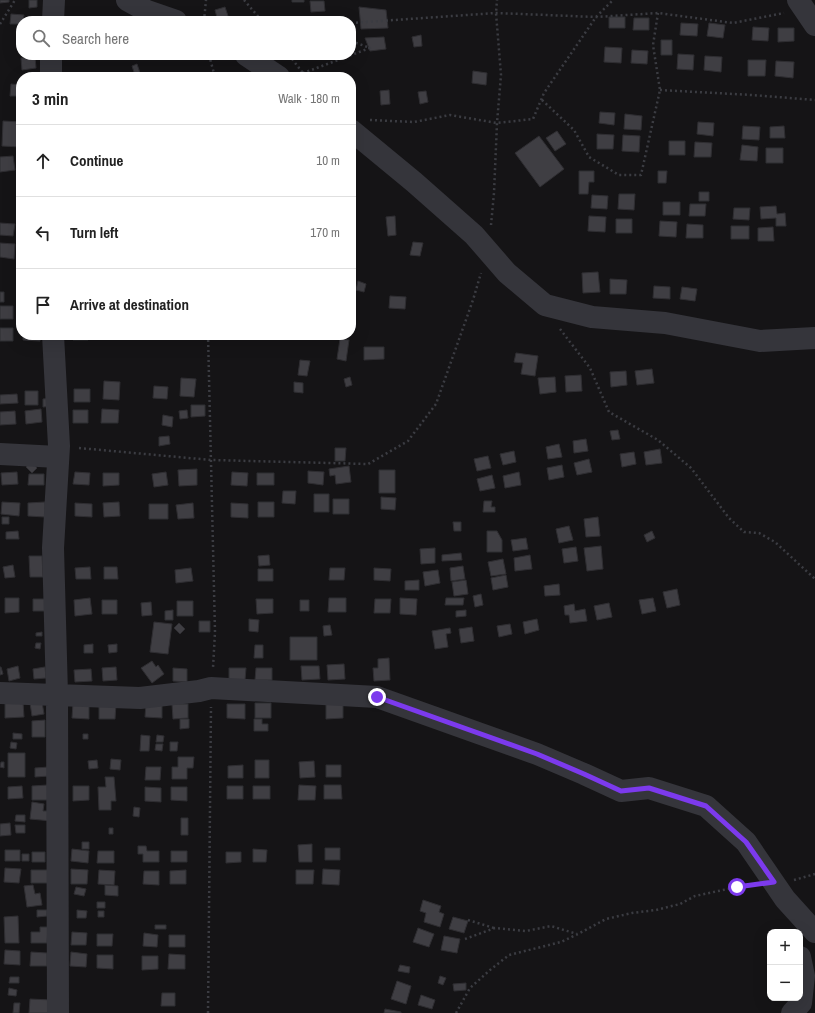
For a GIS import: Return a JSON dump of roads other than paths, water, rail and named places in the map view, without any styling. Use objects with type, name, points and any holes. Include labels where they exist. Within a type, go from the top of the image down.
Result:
[{"type":"street","points":[[53,16],[54,0]]},
{"type":"street","points":[[127,0],[147,11],[162,16]]},
{"type":"street","points":[[51,60],[51,72]]},
{"type":"street","points":[[253,60],[271,72]]},
{"type":"street","points":[[359,125],[414,182],[474,235],[507,273],[545,305],[592,317],[665,323],[760,341],[815,338]]},
{"type":"street","points":[[53,340],[58,452],[53,548],[57,694],[58,1013]]},
{"type":"street","points":[[0,454],[58,452]]},
{"type":"street","points":[[0,693],[140,698],[199,691],[211,688],[377,697],[537,754],[621,791],[649,788],[706,806],[746,842],[789,904],[815,932]]},
{"type":"street","points":[[789,904],[815,921]]},
{"type":"street","points":[[789,904],[794,929]]},
{"type":"street","points":[[792,1013],[801,1003],[804,976],[802,965]]}]
